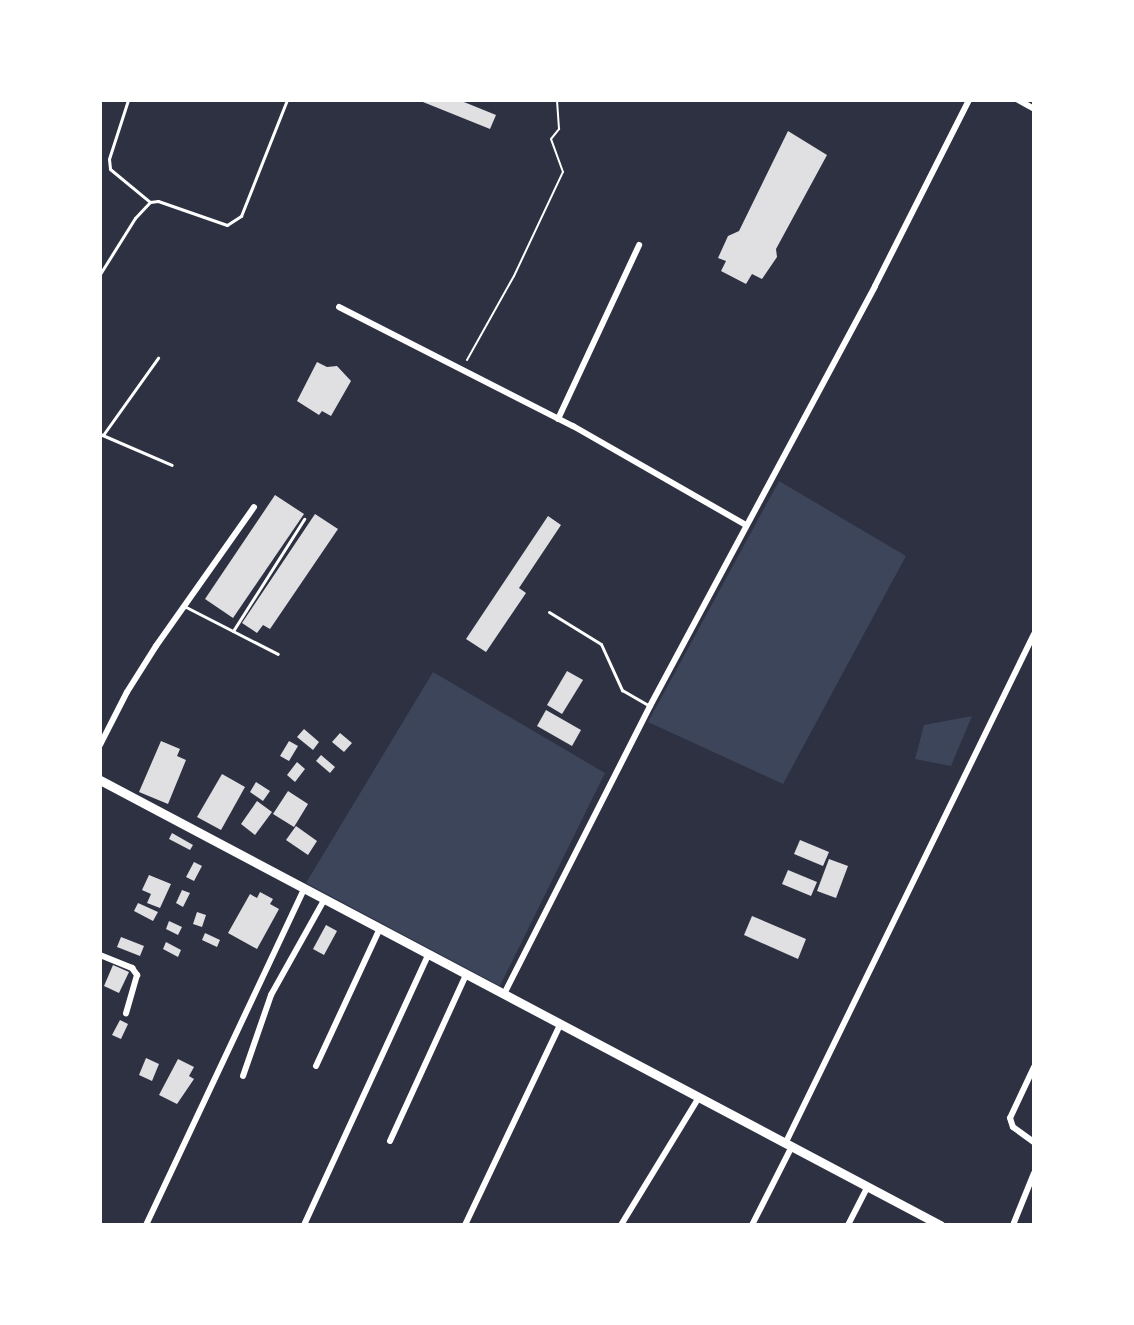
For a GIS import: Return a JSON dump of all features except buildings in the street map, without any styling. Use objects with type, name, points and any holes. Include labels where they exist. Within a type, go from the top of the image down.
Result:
[{"type":"main road","points":[[100,780],[940,1225]]},
{"type":"street","points":[[504,994],[650,706],[875,286],[969,100]]},
{"type":"street","points":[[1018,100],[1034,109]]},
{"type":"street","points":[[558,419],[639,245]]},
{"type":"street","points":[[339,307],[558,419],[746,525]]},
{"type":"street","points":[[100,745],[127,692],[183,605],[254,507]]},
{"type":"street","points":[[752,1225],[1034,634]]},
{"type":"street","points":[[146,1225],[304,889]]},
{"type":"street","points":[[243,1076],[271,995],[324,900]]},
{"type":"street","points":[[316,1066],[379,930]]},
{"type":"street","points":[[100,955],[132,968],[137,975],[126,1013]]},
{"type":"street","points":[[304,1225],[428,956]]},
{"type":"street","points":[[390,1141],[466,975]]},
{"type":"street","points":[[465,1225],[560,1025]]},
{"type":"street","points":[[1034,1067],[1010,1118],[1013,1127],[1034,1142]]},
{"type":"street","points":[[621,1225],[699,1097]]},
{"type":"street","points":[[1013,1225],[1034,1173]]},
{"type":"street","points":[[848,1225],[868,1186]]},
{"type":"lane","points":[[128,100],[109,159],[110,169],[150,202]]},
{"type":"lane","points":[[100,274],[135,218],[150,202],[158,201],[227,225],[241,216],[287,100]]},
{"type":"lane","points":[[158,358],[102,434],[172,465]]},
{"type":"lane","points":[[233,631],[304,519]]},
{"type":"lane","points":[[183,605],[278,654]]},
{"type":"lane","points":[[549,612],[601,644],[622,690],[650,706]]},
{"type":"path","points":[[461,372],[514,276],[563,172],[551,139],[559,129],[557,100]]},
{"type":"shaded area","points":[[779,481],[906,556],[783,784],[648,722]]},
{"type":"shaded area","points":[[433,672],[605,773],[500,986],[306,883]]},
{"type":"shaded area","points":[[972,716],[951,766],[915,759],[924,725]]}]
